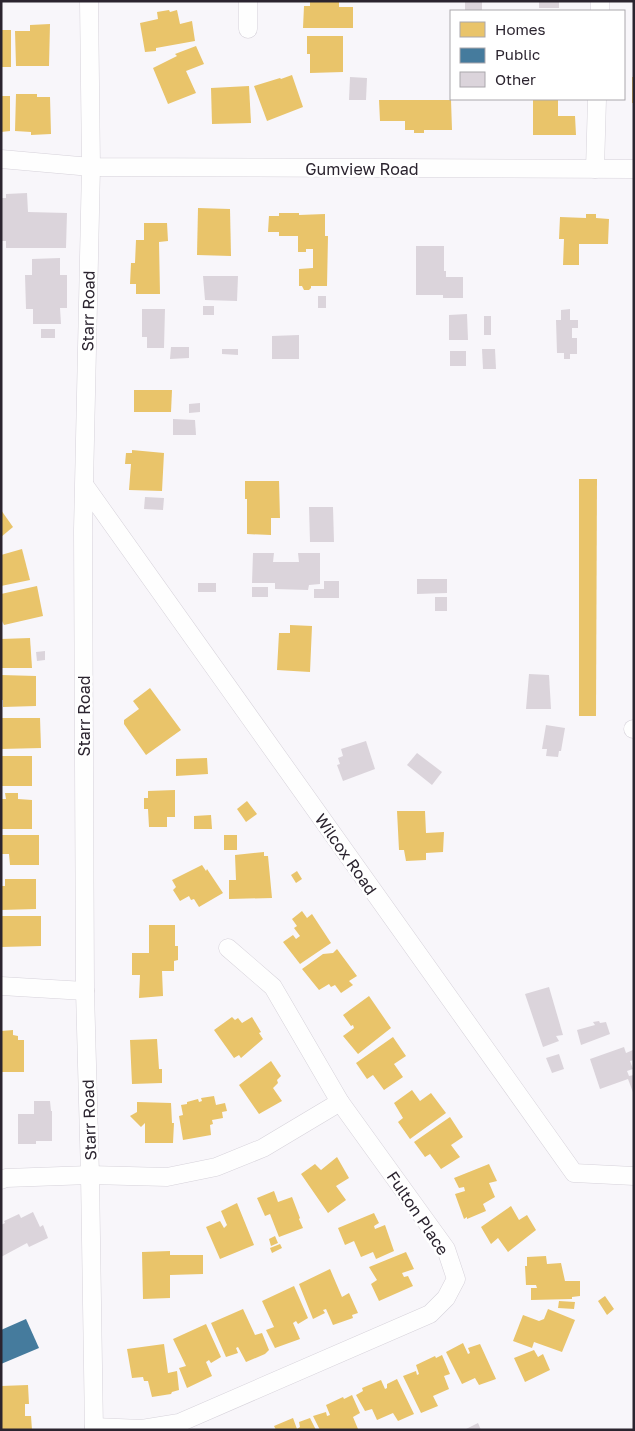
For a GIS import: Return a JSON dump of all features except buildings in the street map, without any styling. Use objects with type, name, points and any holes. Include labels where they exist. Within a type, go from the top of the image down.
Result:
[{"type":"street","name":"Starr Road","points":[[89,1],[91,167],[83,530],[85,991],[94,1429]]},
{"type":"street","points":[[248,1],[248,29]]},
{"type":"street","points":[[595,169],[597,100]]},
{"type":"street","name":"Gumview Road","points":[[1,159],[91,167],[634,169]]},
{"type":"street","name":"Wilcox Road","points":[[85,486],[574,1173],[634,1176]]},
{"type":"street","name":"Fulton Place","points":[[94,1429],[142,1429],[179,1423],[430,1314],[446,1298],[456,1279],[446,1249],[340,1102],[273,987],[228,948]]},
{"type":"street","points":[[1,986],[85,991]]},
{"type":"street","points":[[1,1180],[6,1178],[90,1175],[167,1177],[216,1167],[263,1148],[340,1102]]}]
